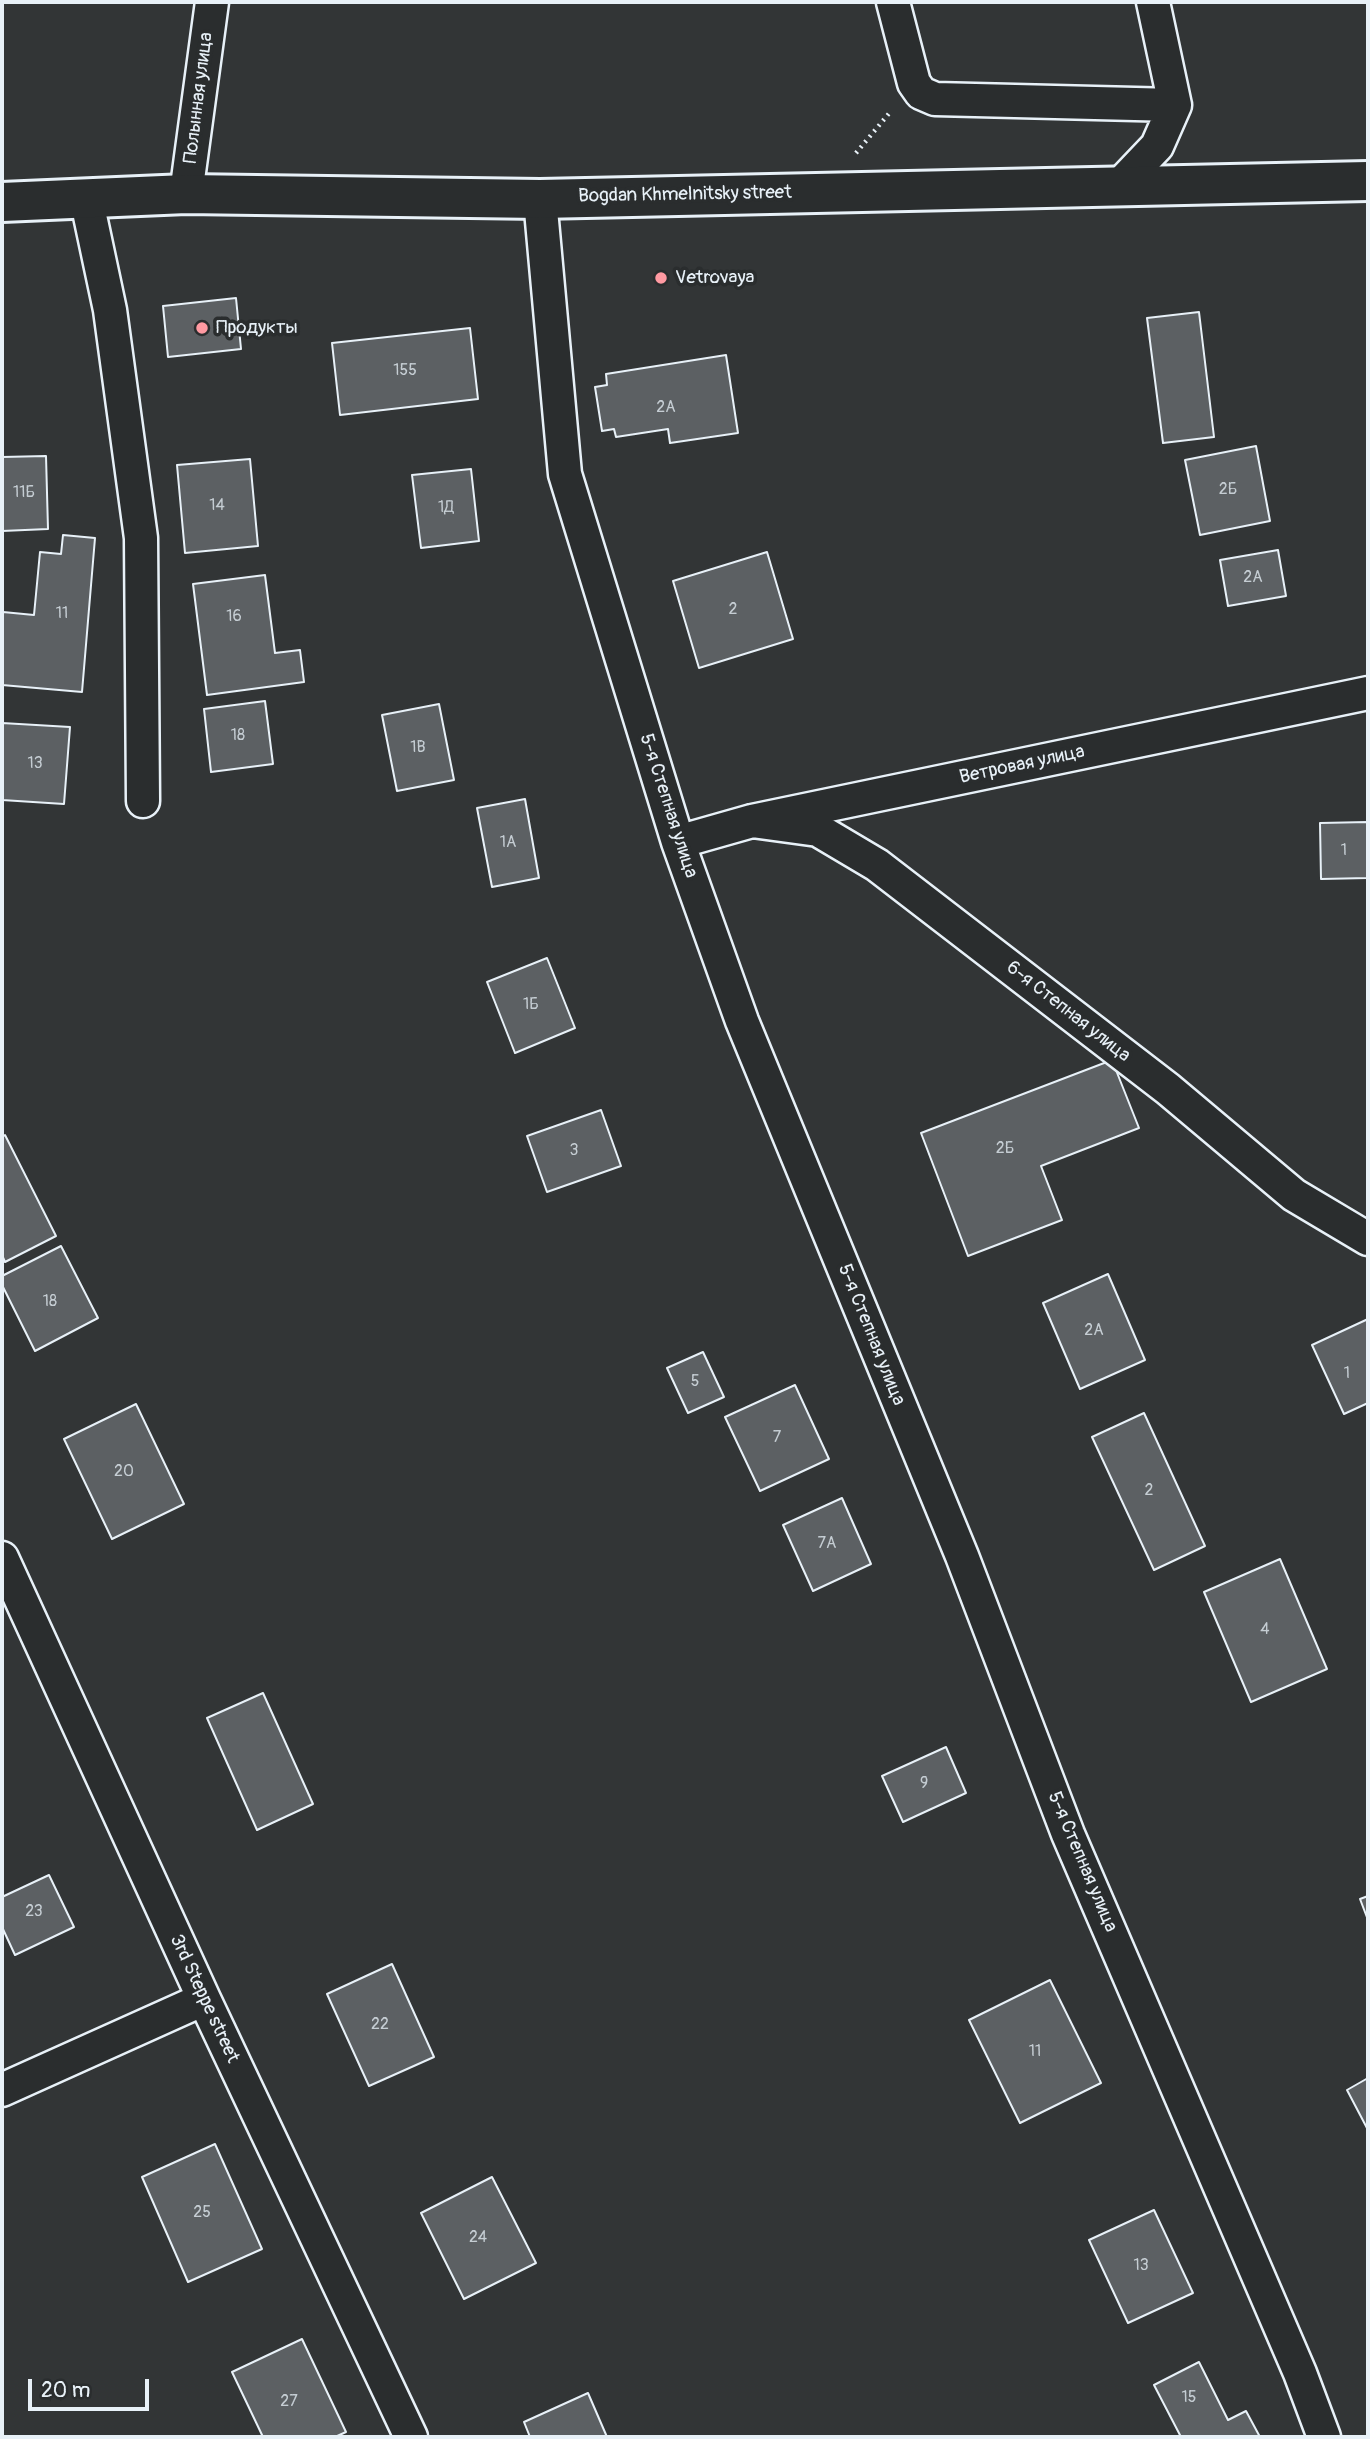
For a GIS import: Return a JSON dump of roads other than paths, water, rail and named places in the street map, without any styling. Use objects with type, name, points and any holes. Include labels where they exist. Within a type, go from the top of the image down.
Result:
[{"type":"street","name":"Полынная улица","points":[[186,194],[212,2]]},
{"type":"street","points":[[893,2],[914,83],[921,93],[935,99],[1175,105]]},
{"type":"street","points":[[1118,187],[1157,146],[1175,105],[1153,2]]},
{"type":"street","name":"Bogdan Khmelnitsky street","points":[[2,202],[186,194],[540,199],[1368,181]]},
{"type":"street","points":[[86,197],[110,310],[141,538],[143,801]]},
{"type":"street","name":"5-я Степная улица","points":[[540,199],[565,474],[678,842],[742,1021],[962,1556],[1068,1834],[1300,2373],[1324,2437]]},
{"type":"street","name":"Ветровая улица","points":[[678,842],[752,821],[1368,693]]},
{"type":"street","name":"6-я Степная улица","points":[[752,821],[818,830],[877,865],[1168,1089],[1294,1195],[1368,1239]]},
{"type":"street","name":"3rd Steppe street","points":[[2,1558],[204,1999],[411,2437]]},
{"type":"street","points":[[2,2090],[204,1999]]},
{"type":"place","name":"Vetrovaya","points":[[661,278]]},
{"type":"place","name":"Продукты","points":[[202,328]]}]
